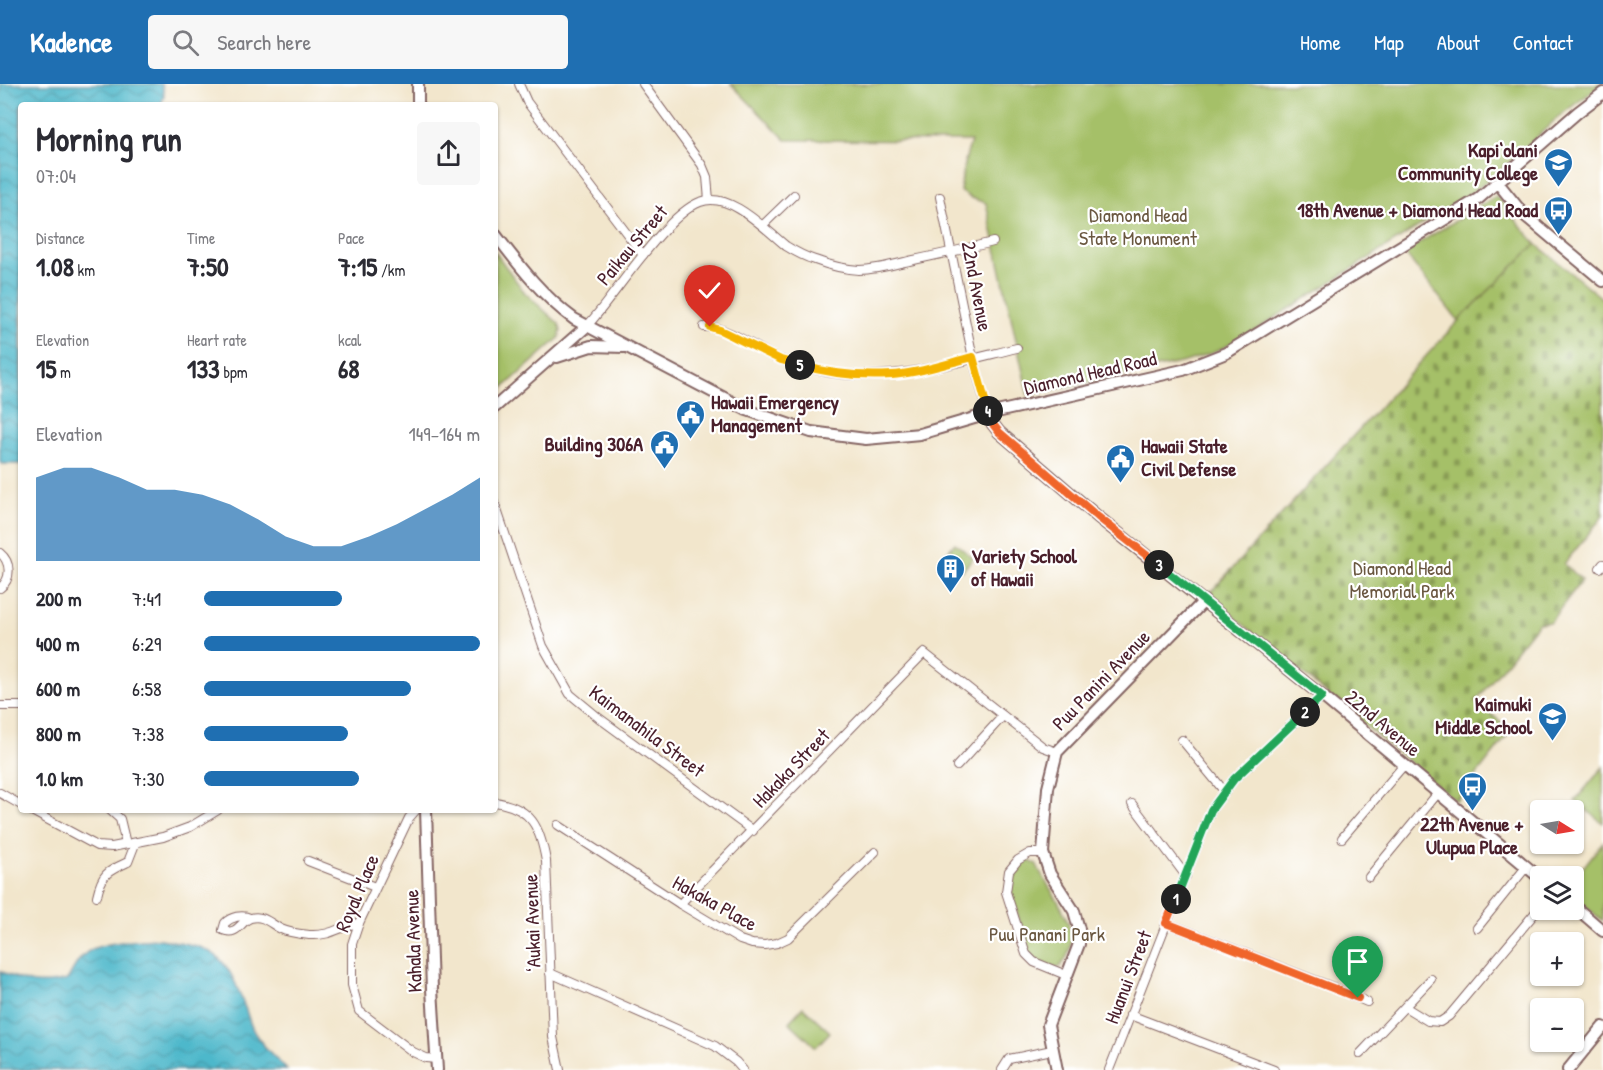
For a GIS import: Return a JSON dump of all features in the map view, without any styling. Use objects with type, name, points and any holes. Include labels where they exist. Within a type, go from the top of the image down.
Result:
[{"type":"street","points":[[418,84],[418,102]]},
{"type":"street","points":[[519,84],[527,102],[644,255]]},
{"type":"street","points":[[643,84],[702,165],[707,177],[709,200],[731,205],[763,225],[788,247],[814,260],[860,270],[993,242]]},
{"type":"street","name":"Diamond Head Road","points":[[498,238],[546,297],[562,310],[587,326],[747,410],[811,432],[866,439],[920,434],[988,414],[1167,374],[1214,359],[1251,340],[1473,203],[1578,111],[1603,93]]},
{"type":"street","points":[[1498,183],[1523,214],[1603,281]]},
{"type":"street","points":[[763,225],[794,195]]},
{"type":"street","name":"22nd Avenue","points":[[940,197],[973,357],[988,414],[999,432],[1098,517],[1322,696],[1530,869]]},
{"type":"street","name":"Paikau Street","points":[[498,404],[587,326],[644,255],[685,210],[709,200]]},
{"type":"street","points":[[704,327],[720,330],[781,360],[831,373],[860,376],[894,375],[1017,348]]},
{"type":"street","points":[[551,359],[591,346],[627,347]]},
{"type":"street","name":"Kaimanahila Street","points":[[498,513],[543,646],[570,694],[753,831]]},
{"type":"street","points":[[0,553],[9,566],[9,574],[0,588]]},
{"type":"street","name":"Puu Panini Avenue","points":[[1057,1070],[1048,1025],[1078,944],[1079,929],[1074,911],[1050,874],[1043,853],[1048,788],[1057,752],[1204,600]]},
{"type":"street","name":"Hakaka Street","points":[[680,904],[924,653],[1003,716]]},
{"type":"street","name":"Huanui Street","points":[[1109,1070],[1211,810],[1234,779],[1322,696]]},
{"type":"street","points":[[0,706],[18,706]]},
{"type":"street","points":[[957,766],[1003,716],[1044,747],[1057,752]]},
{"type":"street","points":[[1182,740],[1224,792]]},
{"type":"street","points":[[1342,838],[1404,765]]},
{"type":"street","points":[[0,793],[18,803]]},
{"type":"street","points":[[1369,877],[1438,793]]},
{"type":"street","name":"ʻAukai Avenue","points":[[498,803],[511,805],[529,817],[542,836],[546,861],[553,1037],[560,1070]]},
{"type":"street","points":[[1132,804],[1186,876]]},
{"type":"street","points":[[36,813],[97,846],[112,848],[135,844],[190,827],[213,813]]},
{"type":"street","points":[[113,813],[120,819],[126,844]]},
{"type":"street","name":"Royal Place","points":[[413,813],[359,923],[352,944],[352,985],[359,1011],[413,1052],[437,1064]]},
{"type":"street","name":"Kahala Avenue","points":[[426,813],[437,1064]]},
{"type":"street","name":"Hakaka Place","points":[[558,825],[680,904],[740,940],[752,944],[777,943],[798,930],[875,852]]},
{"type":"street","points":[[97,896],[99,885],[105,875],[111,869],[128,862],[135,844]]},
{"type":"street","points":[[1043,853],[1030,853],[1018,860],[1009,871],[1006,892],[1026,954],[1034,962],[1066,975]]},
{"type":"street","points":[[308,861],[375,887]]},
{"type":"street","points":[[1477,928],[1527,866]]},
{"type":"street","points":[[1584,915],[1603,931]]},
{"type":"street","points":[[250,918],[260,917],[282,930],[308,935],[331,934],[348,924],[359,923]]},
{"type":"street","points":[[1405,1007],[1428,1021],[1440,1022],[1449,1016],[1530,919]]},
{"type":"street","points":[[1166,923],[1367,1002]]},
{"type":"street","points":[[550,973],[715,1046],[743,1070]]},
{"type":"street","points":[[1360,1054],[1431,979]]},
{"type":"street","points":[[1130,1015],[1274,1070]]},
{"type":"street","points":[[1568,1070],[1603,1027]]},
{"type":"street","points":[[1002,1070],[1009,1059],[1052,1050]]},
{"type":"green space","name":"Diamond Head State Monument","points":[[731,84],[1602,84],[1558,117],[1517,156],[1473,192],[1251,333],[1215,352],[1185,362],[1028,395],[986,203],[960,191],[964,164],[971,141],[786,140]]},
{"type":"green space","points":[[1496,196],[1536,244],[1458,321],[1404,252]]},
{"type":"green space","name":"Diamond Head Memorial Park","points":[[1536,244],[1603,299],[1603,516],[1564,564],[1582,580],[1550,622],[1538,623],[1475,702],[1512,730],[1456,801],[1208,595],[1458,321]]},
{"type":"green space","points":[[498,256],[525,293],[559,324],[561,331],[559,338],[498,392]]},
{"type":"green space","points":[[955,543],[973,558],[962,571],[944,556]]},
{"type":"green space","points":[[1603,767],[1603,823],[1584,808],[1584,800],[1576,800]]},
{"type":"green space","points":[[1603,842],[1603,921],[1584,905],[1584,866]]},
{"type":"green space","name":"Puu Panani Park","points":[[1027,860],[1036,864],[1070,927],[1071,941],[1068,954],[1060,967],[1043,963],[1029,954],[1010,889],[1011,877],[1022,862]]},
{"type":"green space","points":[[803,1007],[830,1032],[816,1047],[789,1022]]},
{"type":"water","points":[[0,84],[162,84],[164,95],[162,102],[18,102],[18,464],[0,462]]},
{"type":"water","points":[[160,939],[205,949],[223,963],[237,987],[254,1032],[287,1070],[0,1070],[0,971],[33,983],[67,980],[80,958],[92,949],[121,942]]},
{"type":"place","name":"Kapi‘olani Community College","points":[[1559,188]]},
{"type":"place","name":"18th Avenue + Diamond Head Road","points":[[1559,236]]},
{"type":"place","name":"Hawaii Emergency Management","points":[[690,440]]},
{"type":"place","name":"Building 306A","points":[[664,470]]},
{"type":"place","name":"Hawaii State Civil Defense","points":[[1120,484]]},
{"type":"place","name":"Variety School of Hawaii","points":[[950,594]]},
{"type":"place","name":"Kaimuki Middle School","points":[[1553,742]]},
{"type":"place","name":"22th Avenue + Ulupua Place","points":[[1472,812]]},
{"type":"route","points":[[710,327],[781,360],[831,373],[860,376],[894,375],[973,357],[988,414],[999,432],[1098,517],[1322,696],[1234,779],[1211,810],[1166,923],[1358,998]]}]
